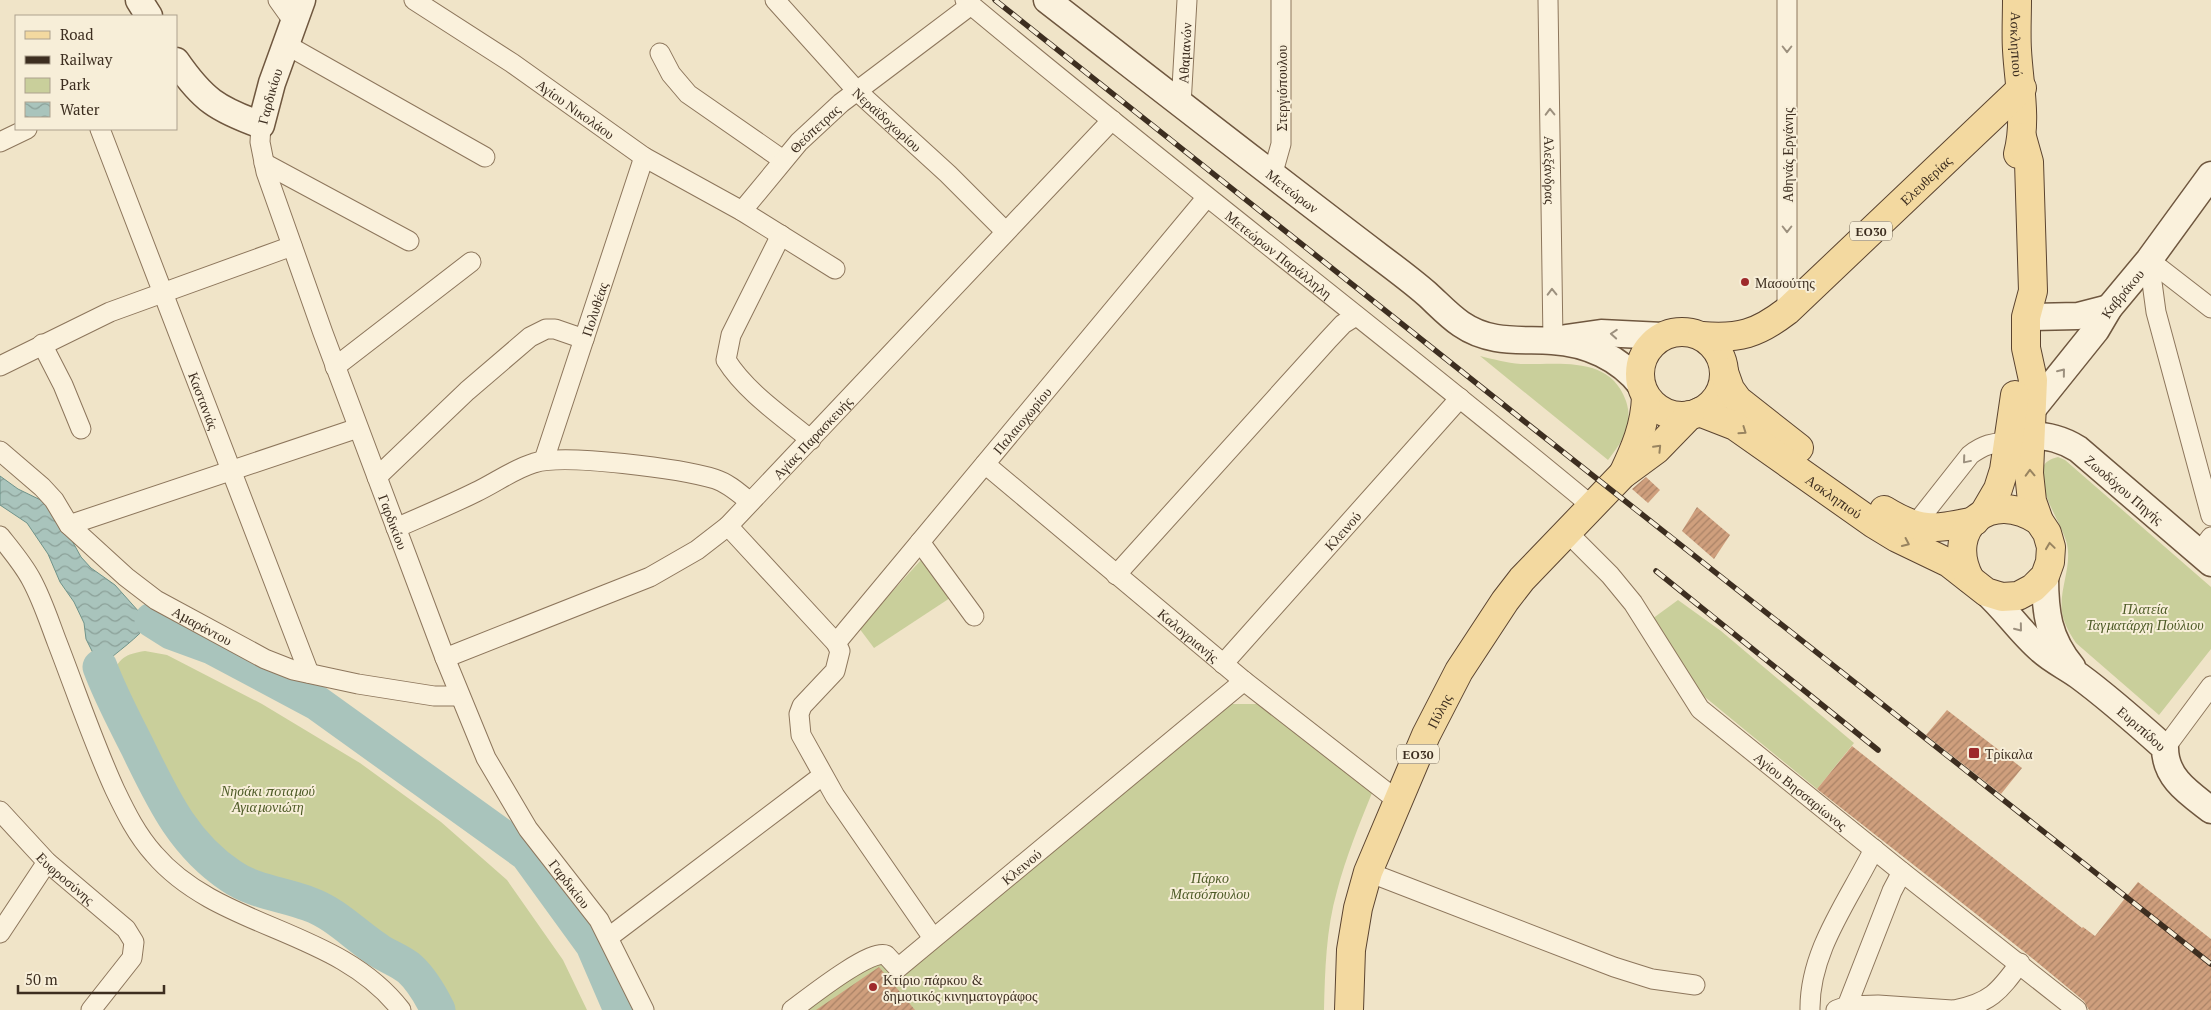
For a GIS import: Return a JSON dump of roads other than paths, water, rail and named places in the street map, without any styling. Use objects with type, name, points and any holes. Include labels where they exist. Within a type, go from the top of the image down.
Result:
[{"type":"main road","name":"Ασκληπιού","points":[[1978,586],[1964,568],[1962,543],[1967,531],[1998,489],[2023,430],[2033,380],[2026,348],[2026,316],[2019,291],[2015,166],[2022,137],[2022,88],[2017,50],[2016,0]]},
{"type":"main road","name":"Ασκληπιού","points":[[2022,88],[2031,50],[2030,0]]},
{"type":"main road","name":"Ελευθερίας","points":[[1663,336],[1682,331],[1702,336],[1724,338],[1741,336],[1758,331],[1787,311],[2022,88]]},
{"type":"main road","name":"ΕΟ30","points":[[1622,475],[1641,432],[1645,416],[1644,391],[1639,371],[1643,357],[1651,345],[1663,336]]},
{"type":"main road","points":[[1702,336],[1718,351],[1724,372]]},
{"type":"main road","name":"Ασκληπιού","points":[[2026,348],[2017,378],[2032,501],[2038,521]]},
{"type":"main road","name":"Ασκληπιού","points":[[1694,414],[1735,426],[1874,524],[1897,538],[1949,563],[1978,586],[2002,597],[2018,596],[2034,588],[2045,576],[2050,562],[2051,547],[2047,533],[2038,521],[2026,512],[2012,508],[1998,508],[1979,517],[1943,527],[1926,528],[1914,526],[1884,511],[1748,410],[1730,389],[1724,372]]},
{"type":"main road","name":"ΕΟ30","points":[[1593,507],[1622,475],[1656,450],[1694,414],[1710,406],[1718,396],[1723,384],[1724,372]]},
{"type":"main road","points":[[1644,391],[1655,406],[1665,413],[1677,416],[1694,414]]},
{"type":"main road","name":"Πύλης","points":[[1350,1010],[1352,943],[1358,908],[1368,872],[1426,735],[1469,655],[1505,601],[1522,579],[1593,507]]},
{"type":"street","points":[[139,0],[148,15]]},
{"type":"street","points":[[278,0],[294,22],[485,157]]},
{"type":"street","name":"Αγίου Νικολάου","points":[[414,0],[512,63],[644,157],[742,211],[835,269]]},
{"type":"street","name":"Νεραϊδοχωρίου","points":[[775,0],[857,91],[948,174],[1005,231]]},
{"type":"street","name":"Μετεώρων","points":[[1047,0],[1272,176],[1411,280],[1461,324],[1476,333],[1504,340],[1553,341],[1578,345],[1615,360],[1631,372],[1644,391]]},
{"type":"street","name":"Αθαμανών","points":[[1181,104],[1187,0]]},
{"type":"street","name":"Στεργιόπουλου","points":[[1272,176],[1281,144],[1282,0]]},
{"type":"street","name":"Αλεξάνδρας","points":[[1548,0],[1553,341]]},
{"type":"street","name":"Αθηνάς Εργάνης","points":[[1787,311],[1788,0]]},
{"type":"street","name":"Θεόπετρας","points":[[742,211],[783,160],[813,129],[857,91],[968,2]]},
{"type":"street","name":"Μετεώρων Παράλληλη","points":[[968,2],[1207,197],[1532,454],[1593,507]]},
{"type":"street","name":"Γαρδικίου","points":[[294,22],[267,98],[261,125],[260,142],[264,164],[292,246],[335,367],[445,658],[486,758],[528,829],[590,907],[609,938],[644,1010]]},
{"type":"street","points":[[660,53],[672,74],[688,94],[783,160]]},
{"type":"street","points":[[178,64],[195,87],[213,104],[261,125]]},
{"type":"street","name":"Αγίας Παρασκευής","points":[[445,658],[650,577],[698,550],[728,526],[1112,120]]},
{"type":"street","points":[[0,142],[25,130]]},
{"type":"street","name":"Καστανιάς","points":[[100,130],[309,673]]},
{"type":"street","name":"Πολυθέας","points":[[544,460],[644,157]]},
{"type":"street","points":[[264,164],[409,241]]},
{"type":"street","name":"Καβράκου","points":[[2023,430],[2096,330],[2108,308],[2149,260],[2211,175]]},
{"type":"street","name":"Παλαιοχωρίου","points":[[836,643],[1207,197]]},
{"type":"street","points":[[781,235],[731,335],[726,360],[732,370],[752,390],[811,440]]},
{"type":"street","points":[[0,366],[110,312],[292,246]]},
{"type":"street","points":[[2149,260],[2211,308]]},
{"type":"street","points":[[2149,260],[2156,312],[2211,516]]},
{"type":"street","points":[[335,367],[471,262]]},
{"type":"street","points":[[2026,316],[2078,316],[2108,308]]},
{"type":"street","points":[[1116,575],[1338,329],[1356,316]]},
{"type":"street","points":[[377,477],[467,391],[534,334],[546,329],[555,329],[584,339]]},
{"type":"street","name":"Μετεώρων","points":[[1553,341],[1577,335],[1601,333],[1663,336]]},
{"type":"street","points":[[42,344],[63,385],[81,428]]},
{"type":"street","name":"Κλεινού","points":[[1223,664],[1460,398]]},
{"type":"street","points":[[69,525],[358,428]]},
{"type":"street","points":[[1914,526],[1970,455],[1979,447],[2023,430]]},
{"type":"street","name":"Ζωοδόχου Πηγής","points":[[2023,430],[2063,440],[2078,449],[2207,551]]},
{"type":"street","name":"Αμαράντου","points":[[0,451],[49,494],[69,525],[108,562],[156,600],[265,659],[309,673],[358,684],[434,696],[460,696]]},
{"type":"street","points":[[396,528],[451,505],[528,465],[544,460],[570,460],[622,465],[716,479],[732,488],[750,502]]},
{"type":"street","name":"Καλογριανής","points":[[985,464],[1223,664],[1398,800]]},
{"type":"street","points":[[728,526],[836,643],[840,651],[834,671],[810,696],[799,714],[801,734],[822,776],[933,938]]},
{"type":"street","name":"Αγίου Βησσαρίωνος","points":[[1568,533],[1610,575],[1633,603],[1700,709],[2077,1010]]},
{"type":"street","points":[[0,536],[23,566],[42,600],[109,776],[134,827],[146,845],[161,862],[183,881],[206,895],[319,947],[354,966],[378,984],[401,1010]]},
{"type":"street","points":[[920,542],[974,616]]},
{"type":"street","name":"Ευριπίδου","points":[[2045,576],[2045,604],[2048,623],[2063,657],[2078,676]]},
{"type":"street","name":"Ευριπίδου","points":[[1978,586],[2002,607],[2023,633],[2043,652],[2078,676],[2165,748],[2165,759],[2173,776],[2209,809]]},
{"type":"street","name":"Κλεινού","points":[[792,1010],[869,956],[882,953],[898,968],[1244,681]]},
{"type":"street","points":[[2165,748],[2211,686]]},
{"type":"street","points":[[609,938],[822,776]]},
{"type":"street","name":"Ευφροσύνης","points":[[0,811],[47,862],[126,929],[134,942],[132,958],[91,1010]]},
{"type":"street","points":[[1810,1010],[1811,986],[1817,963],[1837,917],[1874,849]]},
{"type":"street","points":[[0,933],[47,862]]},
{"type":"street","points":[[1368,872],[1614,967],[1652,978],[1695,985]]},
{"type":"street","points":[[1902,872],[1842,1008],[1878,1005],[1953,1010],[1976,1005],[2001,989],[2020,964]]},
{"type":"water","points":[[0,476],[18,489],[53,506],[81,557],[91,568],[115,585],[140,613],[152,620],[134,639],[100,667],[86,639],[84,623],[74,602],[60,582],[48,554],[27,523],[0,505]]},
{"type":"waterway","points":[[152,620],[171,632],[212,647],[317,703],[527,854],[593,945],[621,1010]]},
{"type":"waterway","points":[[100,667],[117,707],[155,783],[175,818],[199,849],[231,876],[249,886],[309,904],[328,913],[369,944],[410,969],[422,983],[438,1010]]},
{"type":"railway","points":[[995,0],[2211,964]]},
{"type":"railway","points":[[1656,571],[1878,750]]},
{"type":"place","name":"Μασούτης","points":[[1745,282]]},
{"type":"place","name":"Τρίκαλα","points":[[1974,753]]},
{"type":"place","name":"Κτίριο πάρκου & δημοτικός κινηματογράφος","points":[[873,987]]},
{"type":"park label","name":"Πλατεία Ταγματάρχη Πούλιου","points":[[2145,616]]},
{"type":"park label","name":"Νησάκι ποταμού Αγιαμονιώτη","points":[[268,798]]},
{"type":"park label","name":"Πάρκο Ματσόπουλου","points":[[1210,886]]}]
